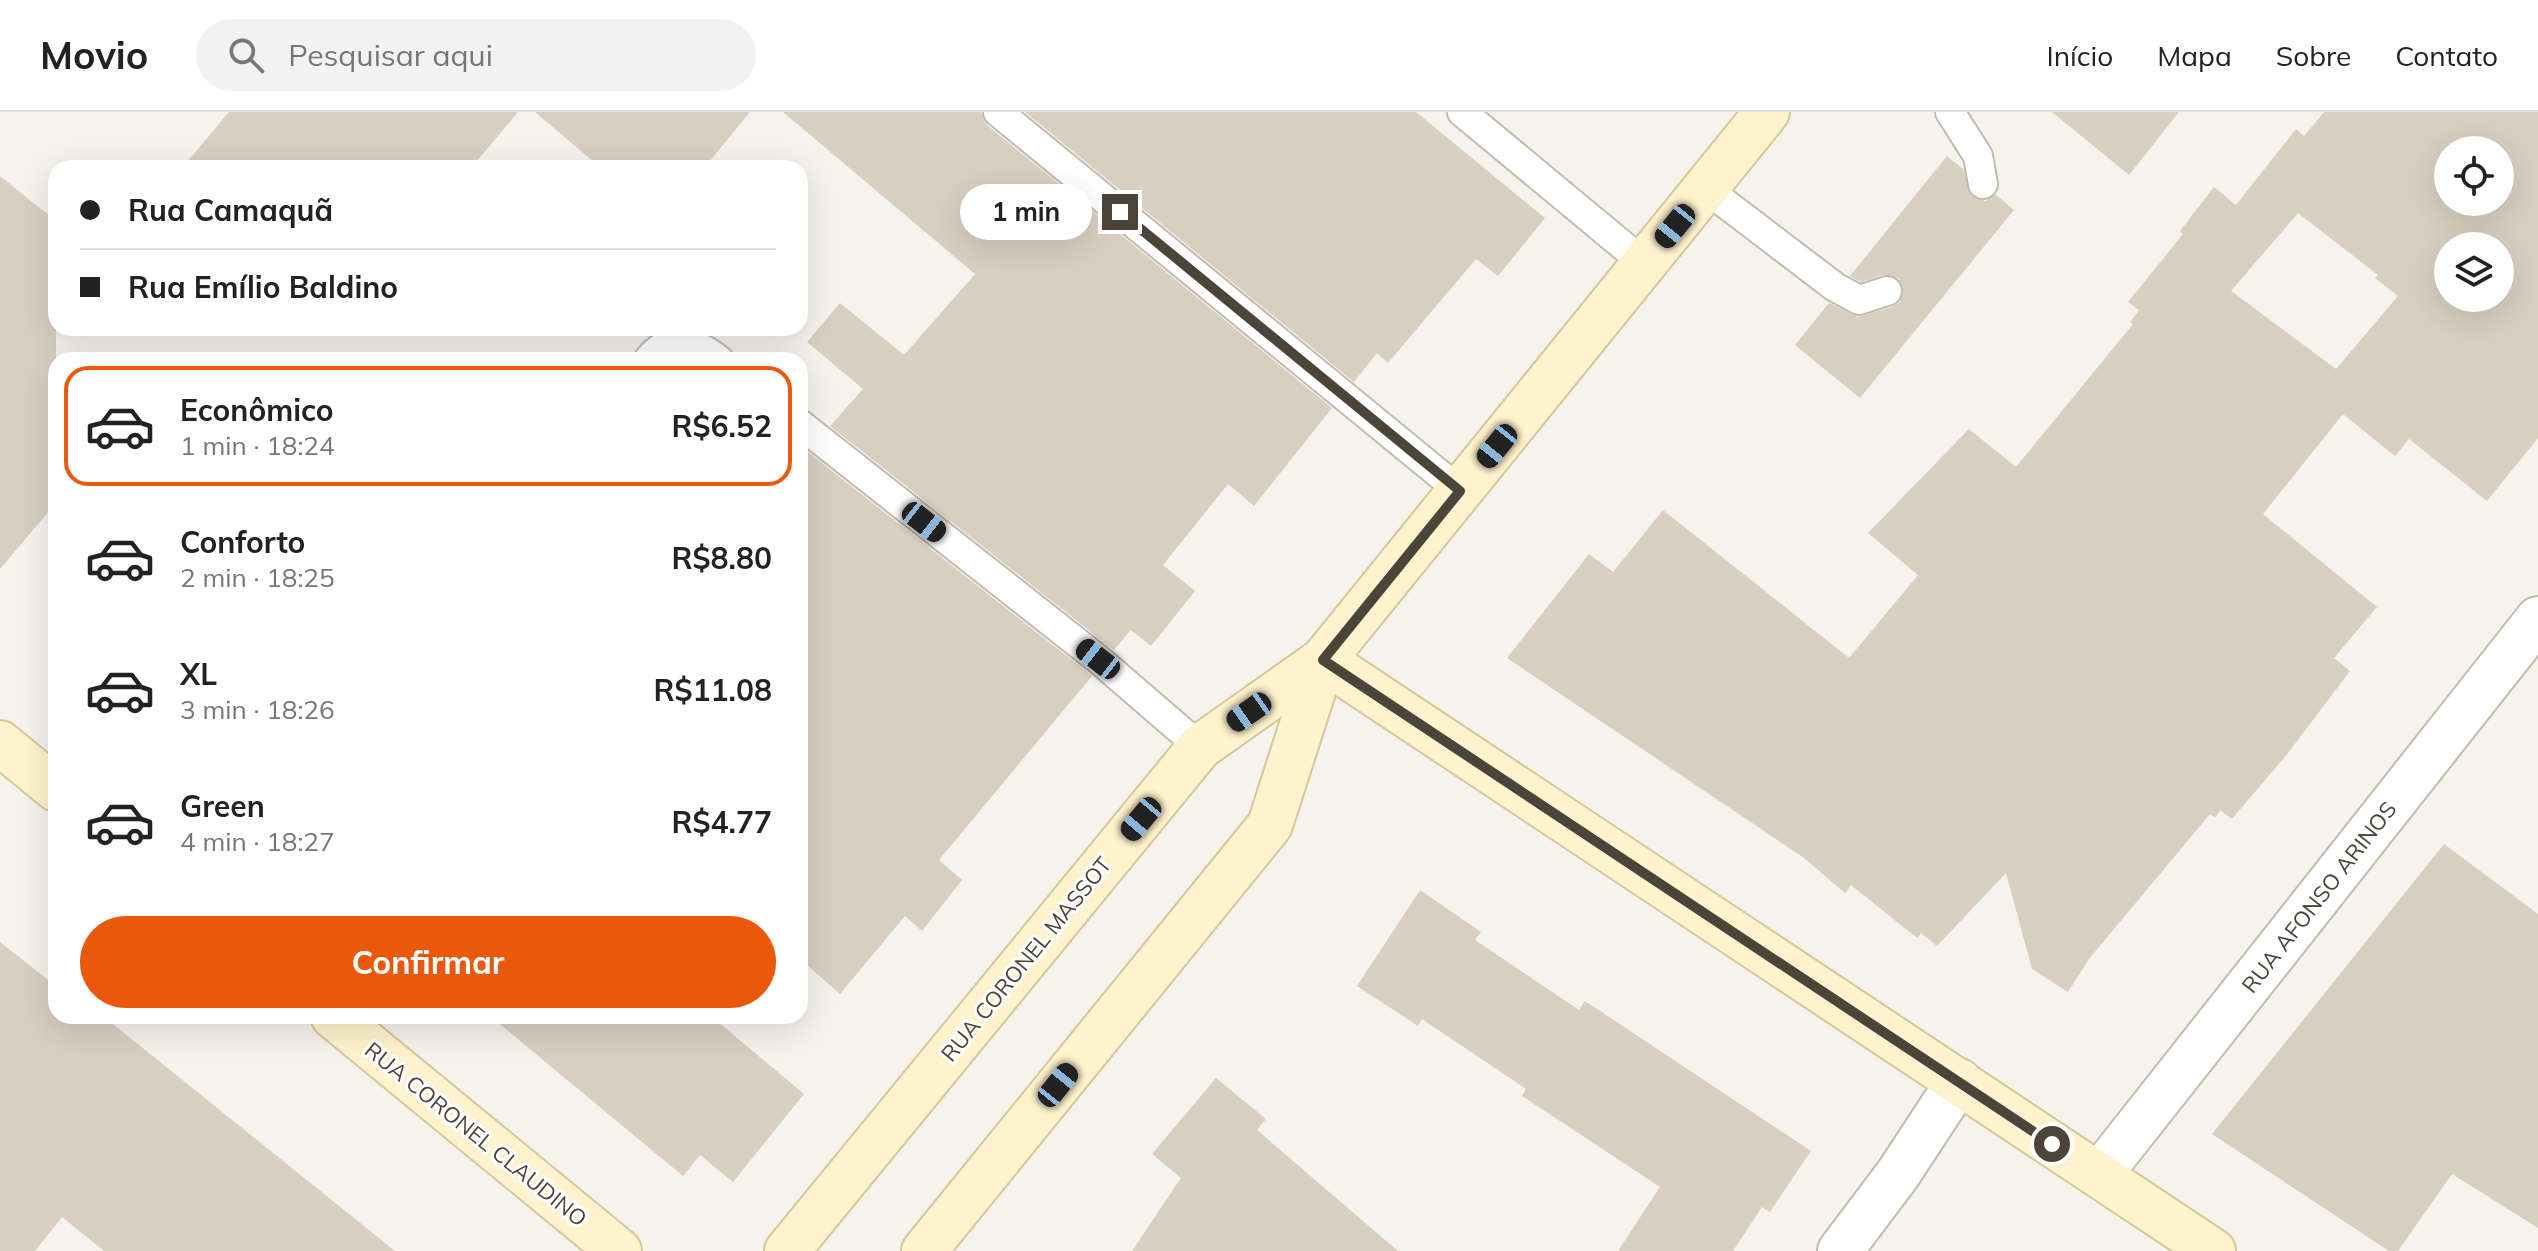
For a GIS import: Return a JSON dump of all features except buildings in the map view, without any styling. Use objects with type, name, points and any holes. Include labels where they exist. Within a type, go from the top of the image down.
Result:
[{"type":"street","name":"RUA CORONEL MASSOT","points":[[787,1251],[1200,747],[1323,660],[1767,112]]},
{"type":"street","name":"RUA AFONSO ARINOS","points":[[2099,1175],[2538,619]]},
{"type":"street","name":"RUA CORONEL MASSOT","points":[[924,1251],[1270,825],[1323,660]]},
{"type":"street","points":[[1323,660],[2213,1251]]},
{"type":"street","points":[[0,743],[48,782]]},
{"type":"street","name":"RUA CORONEL CLAUDINO","points":[[343,1024],[619,1251]]},
{"type":"street","points":[[1840,1251],[1898,1174],[1959,1081]]},
{"type":"lane","points":[[998,112],[1460,491]]},
{"type":"lane","points":[[1462,112],[1644,263]]},
{"type":"lane","points":[[1950,112],[1978,156],[1983,184]]},
{"type":"lane","points":[[1705,188],[1835,287],[1859,300],[1887,291]]},
{"type":"lane","points":[[654,352],[676,342],[701,346],[709,352]]},
{"type":"lane","points":[[808,430],[1098,659],[1200,747]]},
{"type":"route","points":[[1120,212],[1460,491],[1323,660],[2052,1144]]}]
